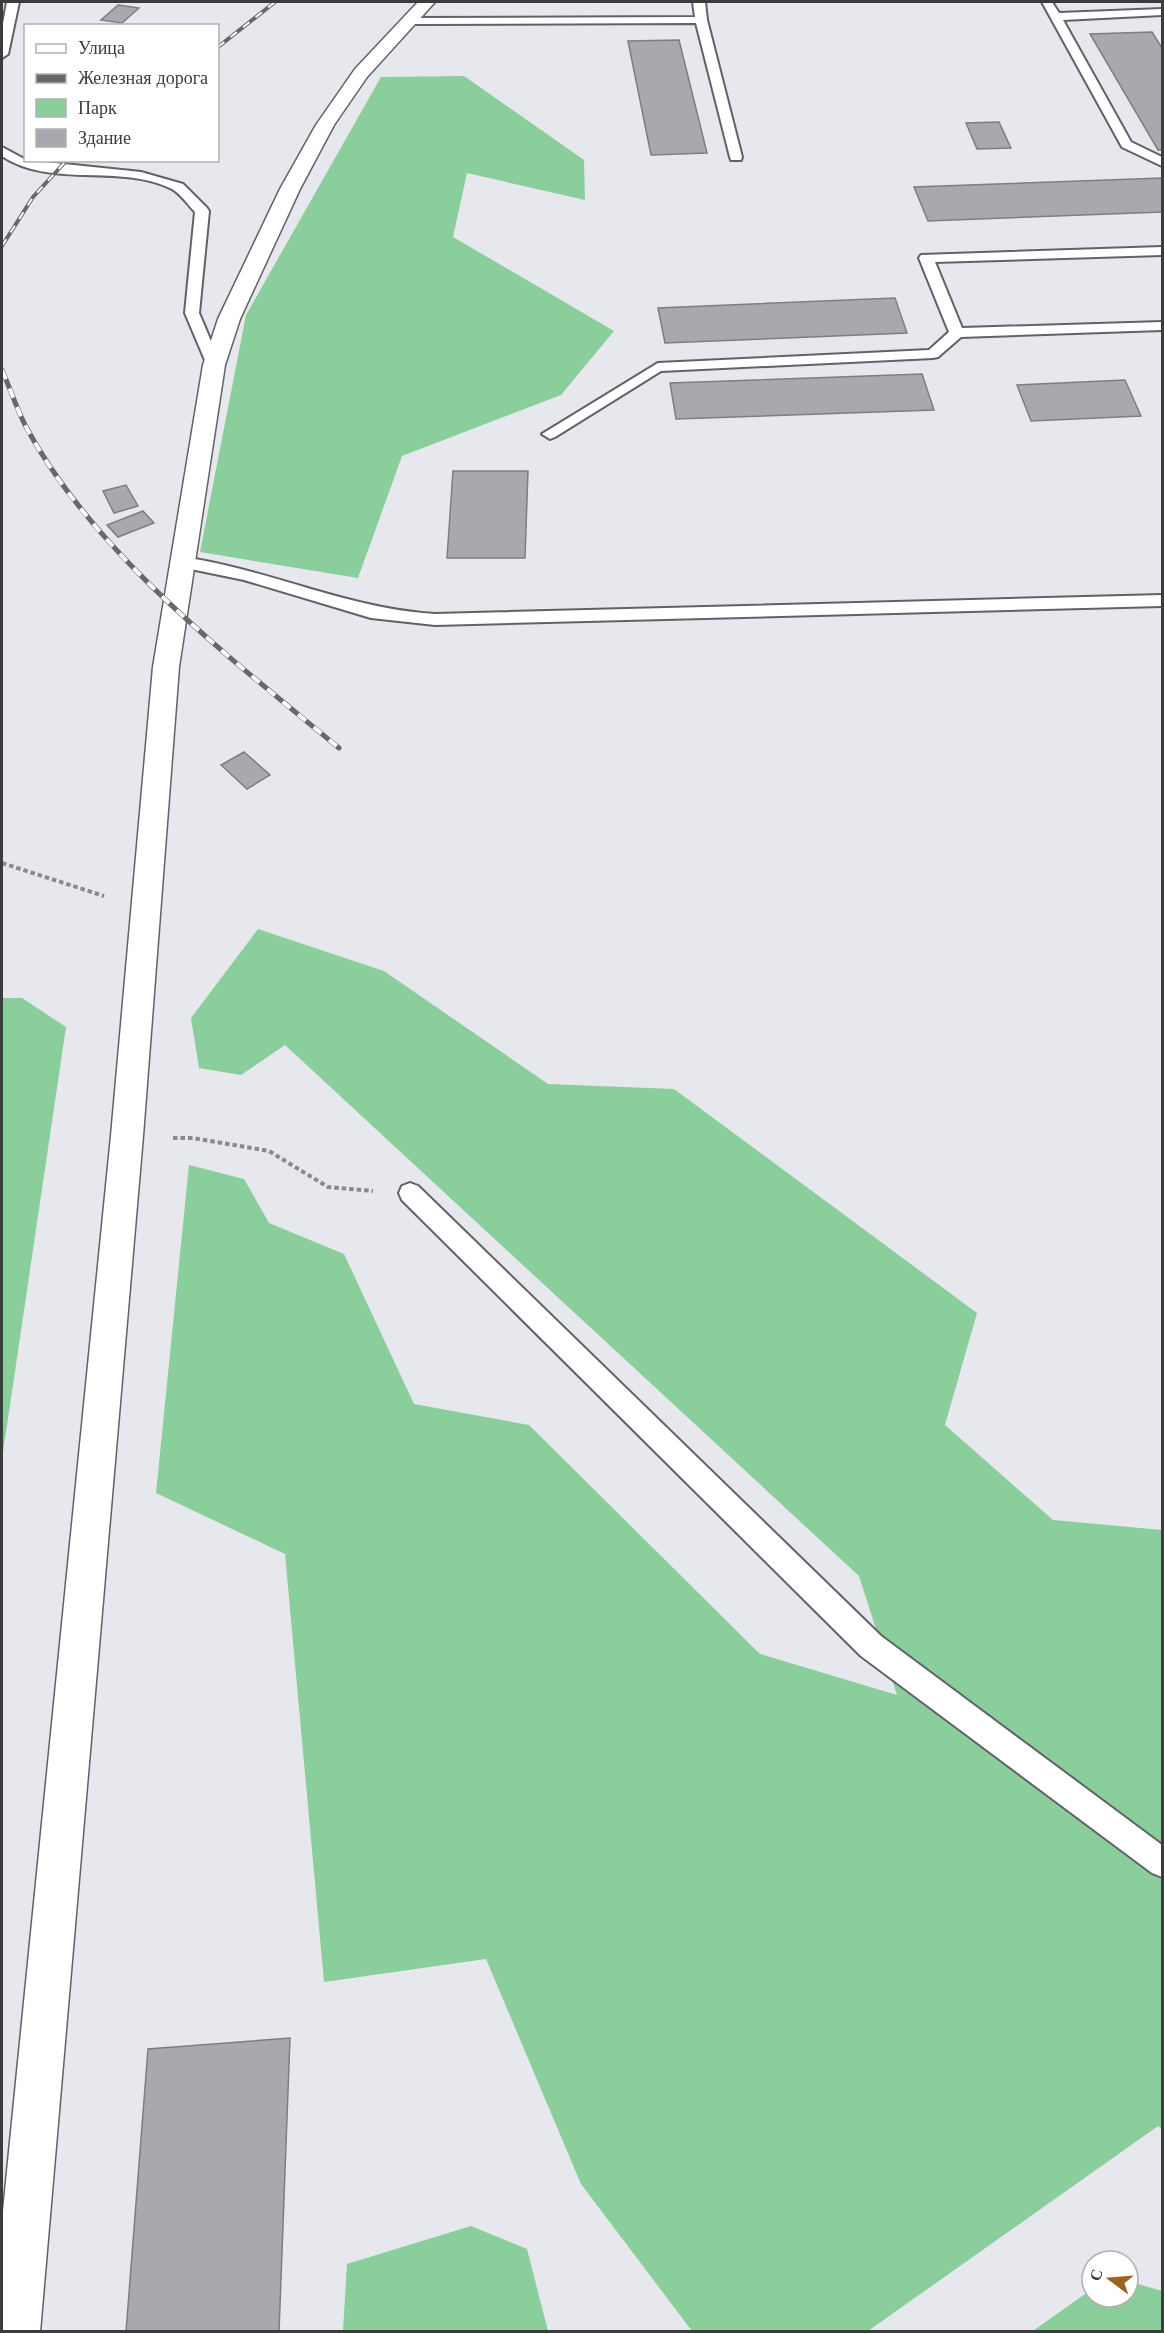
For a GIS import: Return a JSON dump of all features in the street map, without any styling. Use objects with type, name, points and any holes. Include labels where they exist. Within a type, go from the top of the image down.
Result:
[{"type":"street","points":[[15,2331],[127,1136],[166,667],[214,365],[229,319],[290,189],[325,125],[361,73],[418,11]]},
{"type":"lane","points":[[2,54],[12,2]]},
{"type":"lane","points":[[699,2],[701,20],[736,157]]},
{"type":"lane","points":[[1047,2],[1126,144],[1162,162]]},
{"type":"lane","points":[[418,11],[701,20]]},
{"type":"lane","points":[[1055,17],[1162,12]]},
{"type":"lane","points":[[2,151],[20,163],[57,169],[141,176],[178,187],[202,211],[192,313],[214,365]]},
{"type":"lane","points":[[957,333],[926,258],[1162,251]]},
{"type":"lane","points":[[550,434],[658,368],[933,354],[957,333],[1162,326]]},
{"type":"lane","points":[[182,562],[213,565],[361,610],[406,618],[460,620],[1162,601]]},
{"type":"lane","points":[[410,1193],[871,1646],[1162,1863]]},
{"type":"path","points":[[2,863],[146,910]]},
{"type":"path","points":[[127,1136],[193,1138],[269,1151],[328,1187],[410,1193]]},
{"type":"green space","points":[[464,76],[584,160],[585,200],[467,173],[453,237],[614,331],[561,395],[402,456],[358,578],[200,552],[246,315],[381,77]]},
{"type":"green space","points":[[258,929],[384,971],[548,1084],[674,1089],[977,1313],[945,1425],[1053,1520],[1162,1530],[1162,2129],[1158,2126],[868,2331],[692,2331],[581,2184],[486,1959],[324,1982],[285,1554],[156,1493],[189,1165],[244,1179],[269,1223],[344,1254],[414,1404],[529,1425],[760,1654],[897,1695],[859,1576],[285,1045],[241,1075],[199,1068],[191,1018]]},
{"type":"green space","points":[[2,998],[22,998],[66,1027],[2,1459]]},
{"type":"green space","points":[[471,2226],[527,2249],[548,2331],[343,2331],[347,2264]]},
{"type":"green space","points":[[1140,2285],[1162,2291],[1162,2331],[1033,2331],[1080,2298],[1080,2309],[1140,2309]]},
{"type":"building","points":[[118,5],[139,8],[122,23],[101,20]]},
{"type":"building","points":[[1152,32],[1162,48],[1162,150],[1158,150],[1090,34]]},
{"type":"building","points":[[679,40],[707,153],[651,155],[628,41]]},
{"type":"building","points":[[999,122],[1011,148],[977,149],[966,123]]},
{"type":"building","points":[[1162,178],[1162,212],[928,221],[914,187]]},
{"type":"building","points":[[895,298],[907,333],[665,343],[658,308]]},
{"type":"building","points":[[922,374],[934,410],[676,419],[670,383]]},
{"type":"building","points":[[1125,380],[1141,416],[1031,421],[1017,385]]},
{"type":"building","points":[[453,471],[528,471],[525,558],[447,558]]},
{"type":"building","points":[[126,485],[138,506],[114,513],[103,491]]},
{"type":"building","points":[[143,511],[154,523],[118,537],[107,525]]},
{"type":"building","points":[[244,752],[270,775],[247,789],[221,765]]},
{"type":"building","points":[[290,2038],[279,2332],[126,2332],[148,2049]]},
{"type":"railway","points":[[219,46],[275,2]]},
{"type":"railway","points":[[2,246],[33,197],[65,162]]},
{"type":"railway","points":[[2,370],[25,425],[54,472],[87,517],[125,559],[209,640],[339,748]]}]
